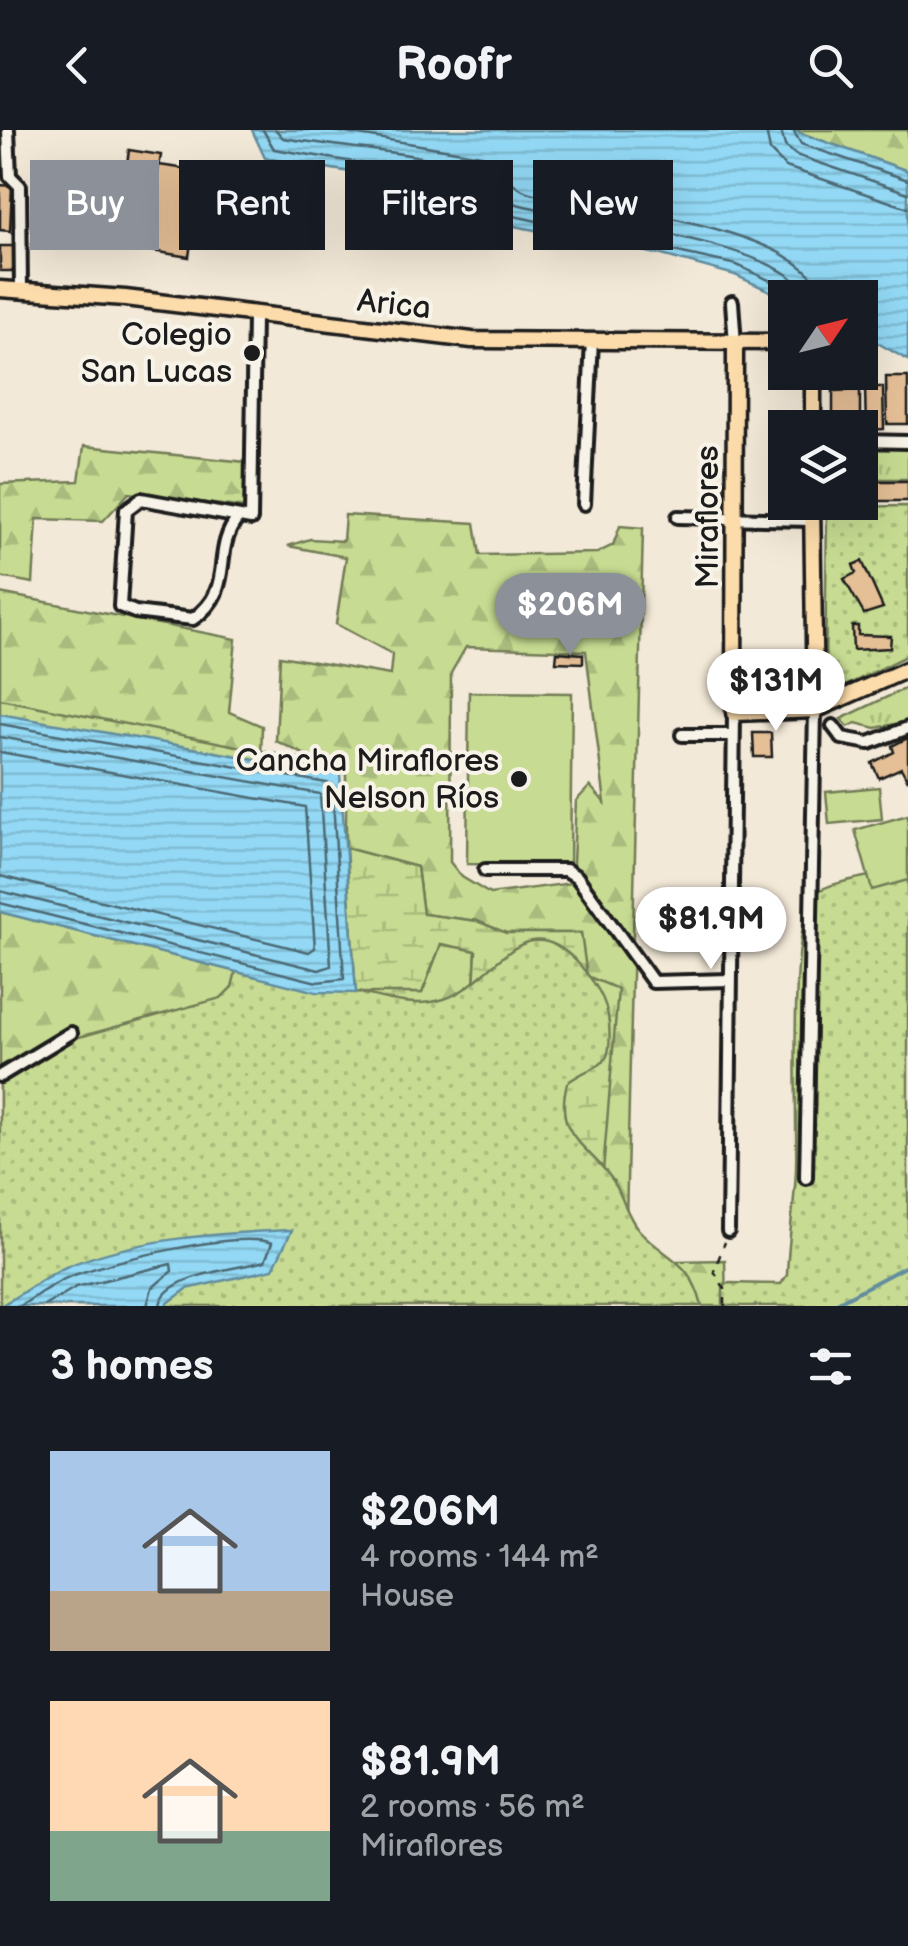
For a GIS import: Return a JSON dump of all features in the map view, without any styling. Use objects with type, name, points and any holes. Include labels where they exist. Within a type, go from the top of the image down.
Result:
[{"type":"main road","name":"Arica","points":[[0,289],[126,298],[254,318],[472,340],[768,343]]},
{"type":"main road","name":"Miraflores","points":[[734,713],[735,344]]},
{"type":"main road","points":[[812,520],[815,710]]},
{"type":"main road","points":[[734,713],[815,710],[908,669]]},
{"type":"street","points":[[8,130],[10,176],[20,186],[21,290]]},
{"type":"street","points":[[732,302],[735,344]]},
{"type":"street","points":[[238,518],[228,530],[220,587],[212,606],[193,619],[135,612],[120,606],[126,510],[141,500],[250,519],[254,318]]},
{"type":"street","points":[[584,504],[592,340]]},
{"type":"street","points":[[878,441],[908,442]]},
{"type":"street","points":[[678,516],[768,520]]},
{"type":"street","points":[[806,1178],[815,710]]},
{"type":"street","name":"Miraflores","points":[[728,1231],[734,713]]},
{"type":"street","points":[[833,726],[842,738],[870,743],[908,728]]},
{"type":"street","points":[[682,735],[733,736]]},
{"type":"street","points":[[484,870],[566,870],[578,877],[653,982],[730,980]]},
{"type":"street","points":[[0,1076],[71,1033]]},
{"type":"path","points":[[725,1306],[725,1289],[714,1271],[728,1231]]},
{"type":"green space","points":[[792,130],[908,130],[908,171]]},
{"type":"green space","points":[[84,446],[246,462],[245,508],[129,493],[103,521],[37,519],[33,583],[0,577],[0,484],[79,481]]},
{"type":"green space","points":[[878,446],[908,446],[908,479],[878,479]]},
{"type":"green space","points":[[878,506],[908,506],[908,655],[841,688],[825,678],[827,520],[878,520]]},
{"type":"green space","points":[[345,515],[475,523],[480,555],[597,553],[613,545],[620,526],[643,528],[625,1262],[725,1260],[726,1306],[684,1306],[591,1258],[581,933],[506,933],[477,921],[423,914],[417,867],[346,848],[346,774],[276,741],[280,656],[390,675],[392,654],[336,624],[346,557],[288,546],[310,539],[343,541]],"holes":[[[466,647],[586,651],[605,803],[590,786],[576,801],[572,883],[490,894],[462,877],[450,862],[451,673]]]},
{"type":"green space","points":[[0,593],[236,639],[229,712],[262,726],[261,760],[0,714]]},
{"type":"green space","points":[[908,687],[908,721],[876,728],[856,723],[848,727],[841,719]]},
{"type":"green space","name":"Cancha Miraflores Nelson Ríos","points":[[469,692],[572,693],[570,866],[467,864]]},
{"type":"green space","points":[[0,699],[327,764],[337,779],[353,991],[409,1003],[444,999],[462,990],[509,952],[524,943],[540,941],[558,946],[578,963],[603,998],[610,1039],[602,1063],[567,1083],[564,1101],[569,1128],[614,1182],[639,1230],[684,1269],[702,1306],[0,1306],[0,1067],[50,1045],[221,998],[232,987],[236,971],[0,901]]},
{"type":"green space","points":[[879,787],[882,819],[829,824],[826,792]]},
{"type":"green space","points":[[908,815],[908,880],[872,890],[855,830]]},
{"type":"green space","points":[[346,848],[417,867],[423,914],[477,921],[506,933],[581,933],[587,976],[618,989],[596,1256],[457,1306],[476,951],[441,944],[422,993],[356,993]]},
{"type":"green space","points":[[908,868],[908,1306],[723,1306],[723,1288],[728,1283],[781,1284],[787,1275],[796,1168],[797,983],[800,945],[814,895],[843,882]]},
{"type":"green space","points":[[0,912],[317,992],[422,993],[441,944],[476,950],[457,1306],[0,1232]]},
{"type":"water","points":[[252,130],[792,130],[908,171],[908,360],[878,343],[878,280],[768,280],[768,290],[735,275],[637,250],[673,250],[673,160],[533,160],[533,230],[513,226],[513,160],[345,160],[345,171],[325,168],[325,160],[265,158]]},
{"type":"water","points":[[0,714],[340,774],[356,993],[316,992],[0,912]]},
{"type":"water","points":[[292,1230],[273,1269],[187,1289],[164,1306],[0,1306],[59,1270],[122,1249],[207,1235]]},
{"type":"building","points":[[129,150],[161,155],[159,168],[159,160],[128,160]]},
{"type":"building","points":[[159,165],[179,168],[179,250],[190,250],[189,257],[146,250],[159,250]]},
{"type":"building","points":[[0,185],[12,186],[10,231],[0,230]]},
{"type":"building","points":[[0,246],[14,246],[14,271],[0,271]]},
{"type":"building","points":[[886,377],[908,377],[908,424],[887,424]]},
{"type":"building","points":[[883,387],[884,429],[878,429],[878,410],[866,410],[865,390]]},
{"type":"building","points":[[860,390],[860,410],[833,410],[833,391]]},
{"type":"building","points":[[878,481],[908,481],[908,501],[878,501]]},
{"type":"building","points":[[862,561],[883,608],[864,614],[844,579],[856,573],[853,565]]},
{"type":"building","points":[[852,626],[858,626],[858,635],[891,636],[890,648],[853,650]]},
{"type":"building","points":[[557,652],[583,654],[583,663],[556,662]]},
{"type":"building","points":[[745,664],[762,665],[762,695],[745,694]]},
{"type":"building","points":[[783,681],[799,681],[798,699],[782,699]]},
{"type":"building","points":[[753,733],[771,733],[772,757],[754,757]]},
{"type":"building","points":[[908,738],[908,781],[901,768],[879,778],[872,763],[894,752],[892,746]]},
{"type":"waterway","points":[[831,1306],[908,1265]]},
{"type":"place","name":"Colegio San Lucas","points":[[252,353]]},
{"type":"place","name":"Cancha Miraflores Nelson Ríos","points":[[519,779]]}]
